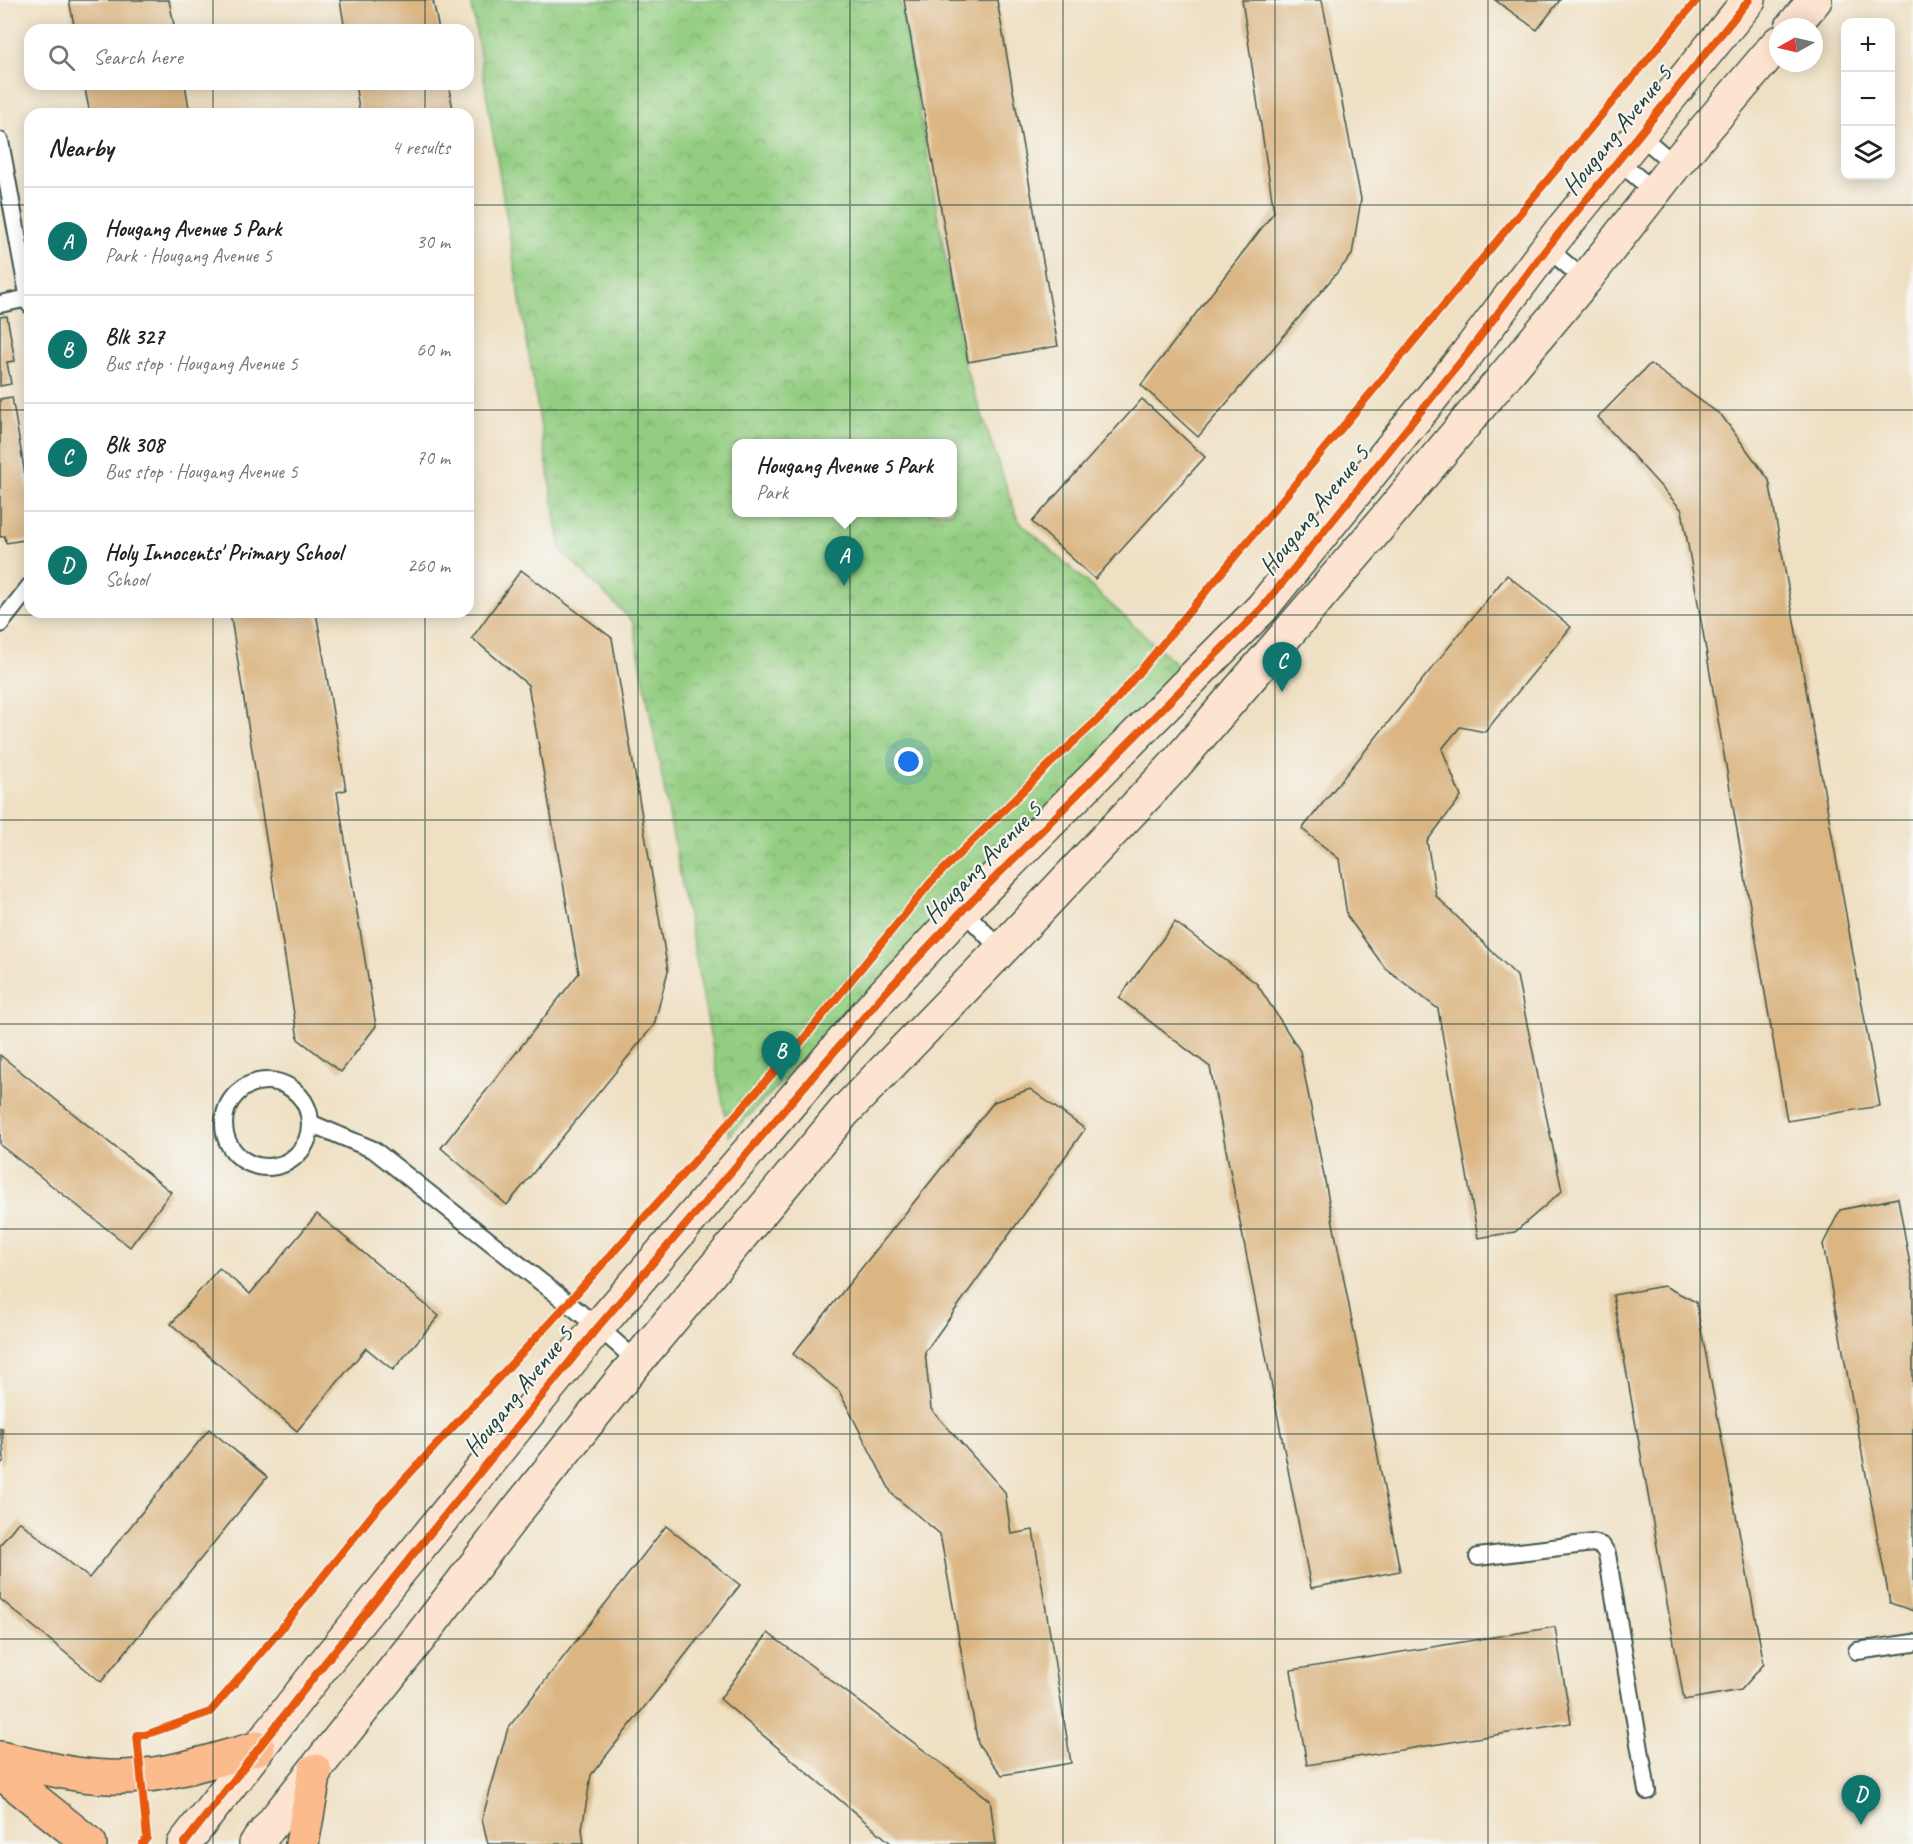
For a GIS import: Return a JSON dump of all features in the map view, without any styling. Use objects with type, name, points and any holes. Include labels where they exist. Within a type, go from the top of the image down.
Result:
[{"type":"main road","points":[[0,1758],[74,1775],[111,1778],[186,1767],[258,1748]]},
{"type":"main road","points":[[302,1844],[315,1771]]},
{"type":"main road","points":[[0,1772],[90,1844]]},
{"type":"street","name":"Hougang Avenue 5","points":[[184,1844],[359,1621],[598,1327],[882,996],[963,910],[1262,608],[1467,354],[1547,248],[1749,0]]},
{"type":"street","points":[[1800,18],[1815,0]]},
{"type":"street","points":[[256,1844],[637,1361],[844,1112],[1001,950],[1174,766],[1366,542],[1585,280],[1675,165],[1769,54]]},
{"type":"lane","points":[[1640,135],[1675,165]]},
{"type":"lane","points":[[0,141],[24,273]]},
{"type":"lane","points":[[1618,161],[1654,191]]},
{"type":"lane","points":[[1547,248],[1585,280]]},
{"type":"lane","points":[[0,304],[24,302]]},
{"type":"lane","points":[[0,624],[24,594]]},
{"type":"lane","points":[[963,910],[1001,950]]},
{"type":"lane","points":[[261,1080],[276,1081],[290,1086],[308,1109],[310,1123],[308,1138],[291,1160],[278,1166],[264,1168],[238,1157],[224,1133],[223,1119],[227,1104],[236,1093],[247,1084],[261,1080]]},
{"type":"lane","points":[[310,1123],[374,1150],[598,1327],[637,1361]]},
{"type":"lane","points":[[1478,1557],[1576,1544],[1593,1543],[1602,1546],[1607,1554],[1647,1791]]},
{"type":"lane","points":[[1857,1651],[1913,1643]]},
{"type":"green space","points":[[471,0],[900,0],[964,363],[1018,520],[1184,671],[729,1136],[633,622],[561,550]]},
{"type":"building","points":[[69,0],[169,0],[174,24],[74,24]]},
{"type":"building","points":[[340,0],[433,0],[438,24],[344,24]]},
{"type":"building","points":[[904,0],[997,0],[1058,346],[968,362]]},
{"type":"building","points":[[1242,0],[1322,0],[1361,199],[1352,255],[1198,437],[1141,385],[1274,212]]},
{"type":"building","points":[[1495,0],[1560,0],[1537,30]]},
{"type":"building","points":[[85,90],[186,90],[189,108],[89,108]]},
{"type":"building","points":[[356,90],[449,90],[453,108],[359,108]]},
{"type":"building","points":[[7,316],[15,361],[7,362],[11,384],[0,386],[0,317]]},
{"type":"building","points":[[1650,364],[1722,416],[1769,480],[1880,1106],[1787,1121],[1682,510],[1598,417]]},
{"type":"building","points":[[12,397],[24,469],[24,540],[6,543],[5,536],[0,537],[0,399]]},
{"type":"building","points":[[1142,399],[1205,457],[1095,579],[1032,522]]},
{"type":"building","points":[[521,570],[612,638],[668,971],[654,1025],[507,1205],[441,1148],[579,973],[528,685],[472,638]]},
{"type":"building","points":[[1507,575],[1571,627],[1485,732],[1460,727],[1442,749],[1461,797],[1427,841],[1436,896],[1517,976],[1562,1191],[1515,1232],[1478,1238],[1438,1009],[1385,968],[1347,916],[1339,859],[1302,829]]},
{"type":"building","points":[[231,618],[317,618],[346,790],[337,792],[376,1026],[341,1072],[298,1039]]},
{"type":"building","points":[[1175,922],[1257,984],[1300,1051],[1400,1571],[1311,1588],[1210,1067],[1119,998]]},
{"type":"building","points":[[0,1055],[171,1192],[130,1247],[0,1145]]},
{"type":"building","points":[[1030,1089],[1085,1129],[925,1352],[931,1409],[1005,1492],[1011,1534],[1033,1530],[1071,1763],[1002,1775],[978,1744],[940,1534],[892,1494],[839,1391],[793,1354],[994,1102]]},
{"type":"building","points":[[1898,1198],[1913,1281],[1913,1611],[1890,1603],[1823,1244],[1840,1210]]},
{"type":"building","points":[[317,1214],[439,1316],[393,1370],[366,1348],[297,1431],[171,1324],[219,1268],[250,1294]]},
{"type":"building","points":[[1664,1286],[1696,1302],[1764,1664],[1741,1690],[1684,1700],[1613,1295]]},
{"type":"building","points":[[0,1428],[2,1428],[4,1460],[0,1465]]},
{"type":"building","points":[[209,1429],[267,1477],[101,1682],[0,1599],[0,1545],[19,1521],[89,1578]]},
{"type":"building","points":[[666,1526],[740,1585],[591,1775],[582,1829],[584,1844],[488,1844],[482,1819],[508,1728]]},
{"type":"building","points":[[1555,1627],[1571,1723],[1307,1765],[1291,1670]]},
{"type":"building","points":[[768,1633],[990,1800],[996,1844],[892,1844],[720,1699]]},
{"type":"cycle path","points":[[142,1844],[147,1838],[137,1735],[145,1735],[210,1712],[277,1634],[376,1510],[568,1303],[801,1042],[931,882],[1106,712],[1697,0]]},
{"type":"cycle path","points":[[184,1844],[324,1664],[598,1327],[882,996],[963,910],[1262,608],[1467,354],[1547,248],[1749,0]]},
{"type":"place","name":"Hougang Avenue 5 Park","points":[[844,586]]},
{"type":"place","name":"Blk 308","points":[[1282,692]]},
{"type":"place","name":"Blk 327","points":[[781,1081]]},
{"type":"place","name":"Holy Innocents' Primary School","points":[[1861,1825]]}]
